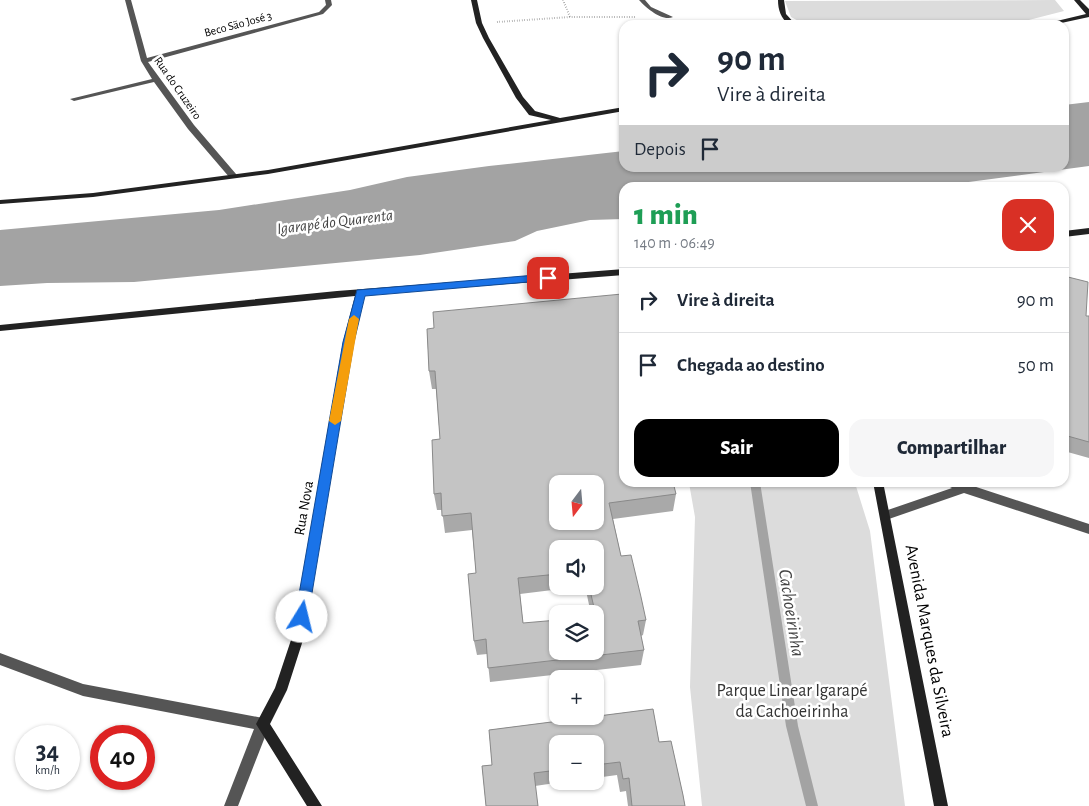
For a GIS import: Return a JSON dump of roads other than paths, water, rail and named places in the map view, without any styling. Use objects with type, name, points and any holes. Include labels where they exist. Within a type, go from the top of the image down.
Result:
[{"type":"street","name":"Rua do Cruzeiro","points":[[128,0],[144,61],[191,126],[233,176]]},
{"type":"street","name":"Beco São José 3","points":[[144,61],[321,13],[329,5],[328,0]]},
{"type":"street","points":[[474,0],[479,23],[486,38],[520,98],[532,113],[562,120]]},
{"type":"street","points":[[642,0],[650,8],[670,17]]},
{"type":"street","points":[[781,0],[781,11],[787,20]]},
{"type":"street","points":[[1066,20],[1089,15],[1077,0]]},
{"type":"street","points":[[74,99],[156,80]]},
{"type":"street","points":[[0,202],[93,194],[233,176],[619,110]]},
{"type":"street","points":[[1069,233],[1089,231]]},
{"type":"street","points":[[0,328],[360,292],[619,272]]},
{"type":"street","name":"Rua Nova","points":[[231,806],[263,724],[281,690],[298,636],[348,342],[360,292]]},
{"type":"street","name":"Avenida Marques da Silveira","points":[[879,487],[941,806]]},
{"type":"street","points":[[960,487],[1089,530]]},
{"type":"street","points":[[886,515],[964,489]]},
{"type":"street","points":[[0,659],[83,690],[263,724],[316,806]]},
{"type":"water","points":[[1089,102],[1089,166],[1069,169],[1069,104]]},
{"type":"water","name":"Igarapé do Quarenta","points":[[619,152],[619,172],[1044,172],[968,182],[619,182],[619,219],[590,220],[537,231],[515,241],[420,255],[134,282],[47,283],[0,286],[0,230],[219,210],[350,190],[407,177]]},
{"type":"waterway","name":"Cachoeirinha","points":[[756,487],[792,726],[812,806]]},
{"type":"park label","name":"Parque Linear Igarapé da Cachoeirinha","points":[[792,701]]}]
